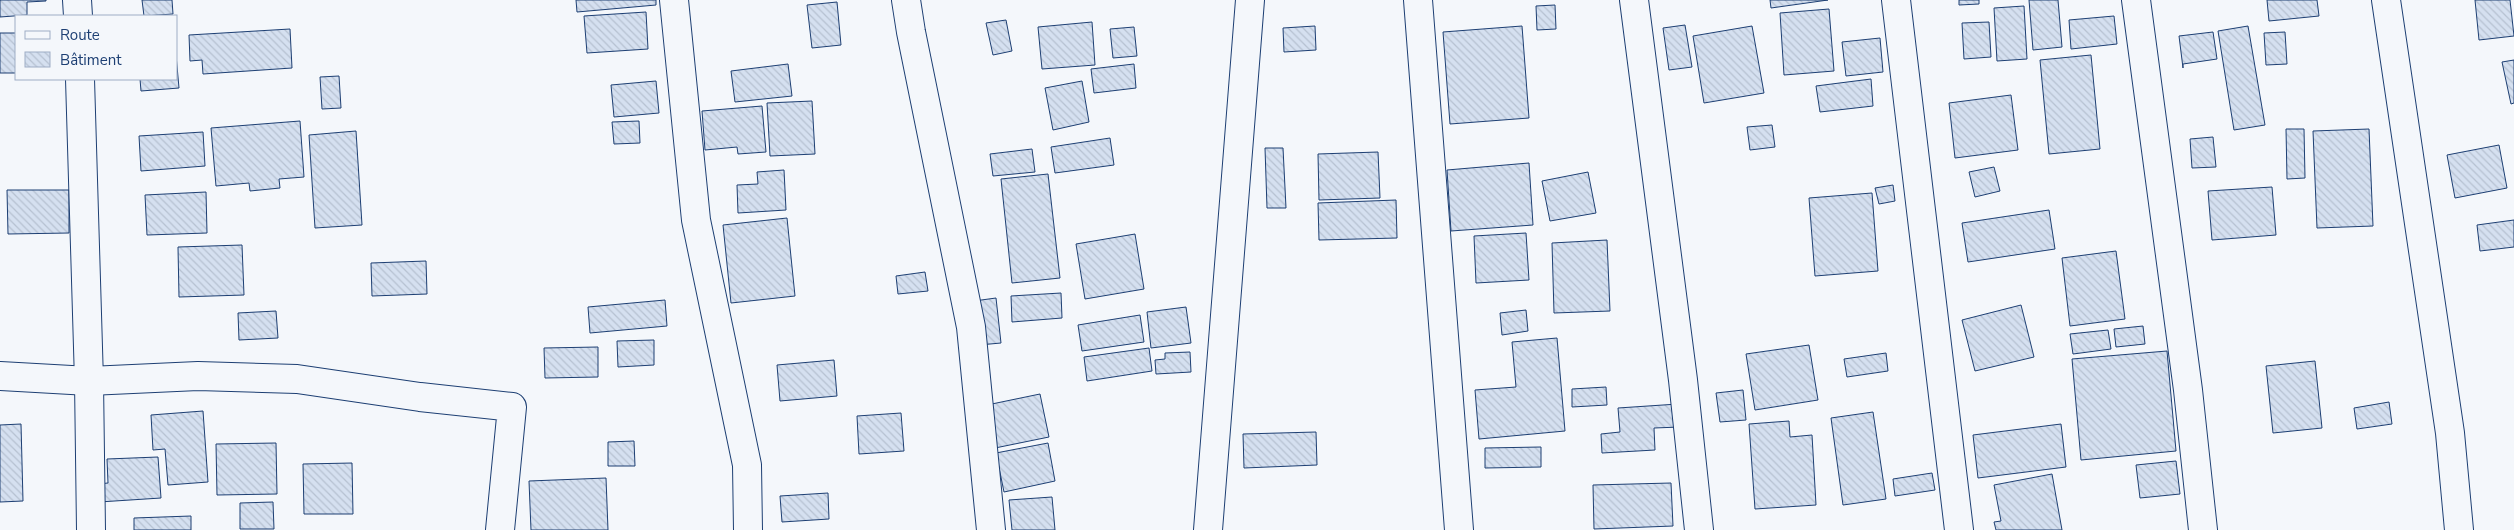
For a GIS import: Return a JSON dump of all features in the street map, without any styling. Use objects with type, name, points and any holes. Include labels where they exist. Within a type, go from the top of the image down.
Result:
[{"type":"street","points":[[77,0],[78,15]]},
{"type":"street","points":[[674,0],[696,220],[748,465],[748,530]]},
{"type":"street","points":[[906,0],[970,326],[992,530]]},
{"type":"street","points":[[1208,530],[1250,0]]},
{"type":"street","points":[[1418,0],[1458,530]]},
{"type":"street","points":[[1634,0],[1683,380],[1699,530]]},
{"type":"street","points":[[1896,0],[1959,530]]},
{"type":"street","points":[[2136,0],[2188,390],[2203,530]]},
{"type":"street","points":[[2386,0],[2450,433],[2459,530]]},
{"type":"street","points":[[80,80],[89,381],[91,530]]},
{"type":"street","points":[[0,376],[89,381],[198,376],[297,379],[420,397],[512,407],[500,530]]},
{"type":"building","points":[[0,0],[46,0],[27,2],[27,15],[0,17]]},
{"type":"building","points":[[142,0],[172,0],[173,14],[144,15]]},
{"type":"building","points":[[576,0],[656,0],[656,5],[577,12]]},
{"type":"building","points":[[1770,0],[1828,0],[1771,8]]},
{"type":"building","points":[[1959,0],[1979,0],[1979,4],[1959,5]]},
{"type":"building","points":[[2029,0],[2058,0],[2062,47],[2033,50]]},
{"type":"building","points":[[2267,0],[2317,0],[2319,16],[2269,21]]},
{"type":"building","points":[[2475,0],[2510,0],[2514,36],[2479,40]]},
{"type":"building","points":[[837,2],[841,45],[812,48],[807,5]]},
{"type":"building","points":[[1555,5],[1556,29],[1537,30],[1536,6]]},
{"type":"building","points":[[2024,6],[2027,59],[1997,61],[1994,8]]},
{"type":"building","points":[[1829,9],[1834,71],[1784,75],[1780,13]]},
{"type":"building","points":[[646,12],[648,49],[587,53],[584,16]]},
{"type":"building","points":[[2114,16],[2117,44],[2071,49],[2069,20]]},
{"type":"building","points":[[1006,20],[1012,51],[993,55],[986,23]]},
{"type":"building","points":[[1092,22],[1095,65],[1042,69],[1038,27]]},
{"type":"building","points":[[1989,22],[1991,57],[1964,59],[1962,23]]},
{"type":"building","points":[[1685,25],[1692,67],[1669,70],[1663,28]]},
{"type":"building","points":[[1315,26],[1316,50],[1284,52],[1283,28]]},
{"type":"building","points":[[1522,26],[1529,118],[1450,124],[1443,32]]},
{"type":"building","points":[[1752,26],[1764,93],[1704,103],[1693,36]]},
{"type":"building","points":[[2248,26],[2265,125],[2234,130],[2218,31]]},
{"type":"building","points":[[1134,27],[1137,56],[1113,58],[1110,29]]},
{"type":"building","points":[[290,29],[292,68],[203,74],[202,60],[190,61],[189,35]]},
{"type":"building","points":[[2213,32],[2217,59],[2183,64],[2183,68],[2179,36]]},
{"type":"building","points":[[2285,32],[2287,64],[2266,65],[2264,33]]},
{"type":"building","points":[[0,33],[15,33],[15,73],[0,73]]},
{"type":"building","points":[[1880,38],[1883,72],[1846,76],[1842,42]]},
{"type":"building","points":[[2091,55],[2100,149],[2049,154],[2040,60]]},
{"type":"building","points":[[2514,60],[2514,103],[2511,104],[2502,62]]},
{"type":"building","points":[[788,64],[792,96],[735,102],[731,71]]},
{"type":"building","points":[[1134,64],[1136,88],[1094,93],[1091,69]]},
{"type":"building","points":[[339,76],[341,108],[322,109],[320,77]]},
{"type":"building","points":[[178,77],[179,88],[141,91],[140,80],[178,80]]},
{"type":"building","points":[[1871,79],[1873,106],[1820,112],[1816,86]]},
{"type":"building","points":[[656,81],[659,113],[614,117],[611,85]]},
{"type":"building","points":[[1082,81],[1089,122],[1053,130],[1045,88]]},
{"type":"building","points":[[2011,95],[2018,150],[1955,158],[1949,103]]},
{"type":"building","points":[[812,101],[815,154],[770,156],[767,103]]},
{"type":"building","points":[[762,106],[766,152],[738,154],[737,147],[705,150],[702,111]]},
{"type":"building","points":[[300,121],[304,177],[279,179],[280,188],[250,191],[249,183],[216,186],[211,128]]},
{"type":"building","points":[[639,121],[640,143],[614,144],[612,122]]},
{"type":"building","points":[[1772,125],[1775,147],[1750,150],[1747,127]]},
{"type":"building","points":[[2286,129],[2304,129],[2305,178],[2287,179]]},
{"type":"building","points":[[2369,129],[2373,226],[2317,228],[2313,131]]},
{"type":"building","points":[[356,131],[362,225],[315,228],[309,135]]},
{"type":"building","points":[[203,132],[205,166],[141,171],[139,136]]},
{"type":"building","points":[[2213,137],[2216,167],[2192,168],[2190,139]]},
{"type":"building","points":[[1110,138],[1114,165],[1055,173],[1051,147]]},
{"type":"building","points":[[2499,145],[2507,188],[2455,198],[2447,155]]},
{"type":"building","points":[[1265,148],[1283,148],[1286,208],[1267,208]]},
{"type":"building","points":[[1032,149],[1035,172],[993,176],[990,154]]},
{"type":"building","points":[[1378,152],[1380,198],[1319,200],[1318,154]]},
{"type":"building","points":[[1529,163],[1533,225],[1451,231],[1447,170]]},
{"type":"building","points":[[1994,167],[2000,191],[1975,197],[1969,172]]},
{"type":"building","points":[[784,170],[786,210],[738,213],[737,185],[758,184],[757,172]]},
{"type":"building","points":[[1588,172],[1596,213],[1550,221],[1542,181]]},
{"type":"building","points":[[1048,174],[1060,278],[1012,283],[1001,179]]},
{"type":"building","points":[[1893,185],[1895,201],[1879,204],[1875,188]]},
{"type":"building","points":[[2272,187],[2276,235],[2212,240],[2208,191]]},
{"type":"building","points":[[7,190],[69,190],[69,233],[8,234]]},
{"type":"building","points":[[206,192],[207,233],[147,235],[145,195]]},
{"type":"building","points":[[1872,193],[1878,271],[1815,276],[1809,198]]},
{"type":"building","points":[[1396,200],[1397,238],[1319,240],[1318,203]]},
{"type":"building","points":[[2049,210],[2055,249],[1968,262],[1962,223]]},
{"type":"building","points":[[787,218],[795,296],[731,303],[723,225]]},
{"type":"building","points":[[2514,220],[2514,247],[2480,251],[2477,225]]},
{"type":"building","points":[[1526,233],[1529,280],[1476,283],[1474,236]]},
{"type":"building","points":[[1135,234],[1144,289],[1085,299],[1076,244]]},
{"type":"building","points":[[1607,240],[1610,311],[1554,313],[1552,243]]},
{"type":"building","points":[[242,245],[244,295],[179,297],[178,247]]},
{"type":"building","points":[[2116,251],[2125,319],[2070,326],[2062,258]]},
{"type":"building","points":[[426,261],[427,294],[372,296],[371,263]]},
{"type":"building","points":[[925,272],[928,291],[898,294],[896,276]]},
{"type":"building","points":[[1061,293],[1062,318],[1012,322],[1011,296]]},
{"type":"building","points":[[996,298],[1001,343],[979,345],[974,301]]},
{"type":"building","points":[[665,300],[667,326],[590,333],[588,307]]},
{"type":"building","points":[[2021,305],[2034,357],[1975,371],[1962,320]]},
{"type":"building","points":[[1186,307],[1191,343],[1151,348],[1147,312]]},
{"type":"building","points":[[1526,310],[1528,331],[1502,335],[1500,313]]},
{"type":"building","points":[[276,311],[278,338],[239,340],[238,313]]},
{"type":"building","points":[[1140,315],[1144,342],[1082,351],[1078,325]]},
{"type":"building","points":[[2143,326],[2145,344],[2116,347],[2114,329]]},
{"type":"building","points":[[2108,330],[2111,349],[2073,354],[2070,334]]},
{"type":"building","points":[[1557,338],[1565,431],[1479,439],[1475,390],[1516,387],[1512,342]]},
{"type":"building","points":[[654,340],[654,365],[618,367],[617,341]]},
{"type":"building","points":[[1809,345],[1818,400],[1755,410],[1746,354]]},
{"type":"building","points":[[598,347],[598,377],[545,378],[544,348]]},
{"type":"building","points":[[1149,348],[1152,371],[1087,381],[1084,357]]},
{"type":"building","points":[[2167,351],[2176,451],[2081,460],[2072,359]]},
{"type":"building","points":[[1190,352],[1191,372],[1156,374],[1155,360],[1165,359],[1165,353]]},
{"type":"building","points":[[1886,353],[1888,371],[1847,377],[1844,359]]},
{"type":"building","points":[[834,360],[837,396],[780,401],[777,365]]},
{"type":"building","points":[[2315,361],[2322,428],[2273,433],[2266,366]]},
{"type":"building","points":[[1606,387],[1607,405],[1572,407],[1572,389]]},
{"type":"building","points":[[1743,390],[1746,420],[1720,422],[1716,393]]},
{"type":"building","points":[[1040,394],[1049,437],[995,448],[987,405]]},
{"type":"building","points":[[2389,402],[2392,424],[2357,429],[2354,408]]},
{"type":"building","points":[[1678,404],[1680,427],[1654,428],[1655,450],[1602,453],[1601,434],[1620,432],[1618,408]]},
{"type":"building","points":[[203,411],[208,482],[168,485],[165,449],[153,450],[151,415]]},
{"type":"building","points":[[1873,412],[1886,499],[1843,505],[1831,418]]},
{"type":"building","points":[[901,413],[904,451],[859,454],[857,416]]},
{"type":"building","points":[[1789,421],[1790,437],[1812,435],[1816,505],[1755,509],[1749,424]]},
{"type":"building","points":[[21,424],[23,501],[0,502],[0,425]]},
{"type":"building","points":[[2061,424],[2066,467],[1978,478],[1973,435]]},
{"type":"building","points":[[1316,432],[1317,465],[1244,468],[1243,434]]},
{"type":"building","points":[[634,441],[635,466],[608,466],[608,442]]},
{"type":"building","points":[[276,443],[277,494],[217,495],[216,444]]},
{"type":"building","points":[[1048,443],[1055,481],[1004,492],[996,453]]},
{"type":"building","points":[[1541,447],[1541,467],[1485,468],[1485,448]]},
{"type":"building","points":[[158,457],[161,498],[99,502],[98,484],[108,483],[107,459]]},
{"type":"building","points":[[2176,461],[2180,494],[2140,498],[2136,465]]},
{"type":"building","points":[[352,463],[353,514],[304,514],[303,464]]},
{"type":"building","points":[[1932,473],[1935,490],[1895,496],[1893,479]]},
{"type":"building","points":[[2052,474],[2062,530],[1996,530],[1994,522],[2001,521],[1994,485]]},
{"type":"building","points":[[606,478],[608,530],[531,530],[529,481]]},
{"type":"building","points":[[1671,483],[1673,526],[1594,529],[1593,485]]},
{"type":"building","points":[[828,493],[829,519],[782,522],[780,496]]},
{"type":"building","points":[[1052,497],[1055,530],[1012,530],[1009,500]]},
{"type":"building","points":[[273,502],[274,529],[240,529],[240,503]]},
{"type":"building","points":[[191,516],[191,530],[134,530],[134,518]]}]
